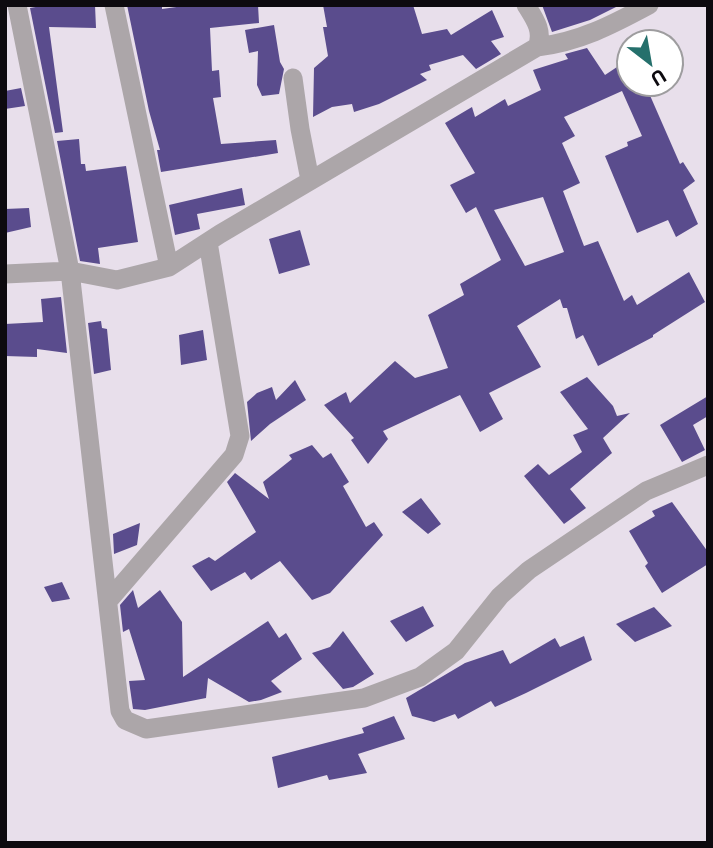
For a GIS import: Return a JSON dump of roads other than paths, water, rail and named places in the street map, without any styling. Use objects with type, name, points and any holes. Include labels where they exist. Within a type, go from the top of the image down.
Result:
[{"type":"street","points":[[17,5],[70,271],[120,711],[125,720],[146,729],[364,698],[420,677],[456,651],[500,596],[529,570],[646,491],[708,465]]},
{"type":"street","points":[[114,5],[169,267]]},
{"type":"street","points":[[526,5],[537,22],[540,36],[537,47]]},
{"type":"street","points":[[5,274],[70,271],[117,280],[169,267],[310,180],[537,47],[581,38],[649,5]]},
{"type":"street","points":[[293,78],[310,180]]},
{"type":"street","points":[[108,601],[234,455],[240,436],[208,242]]}]
